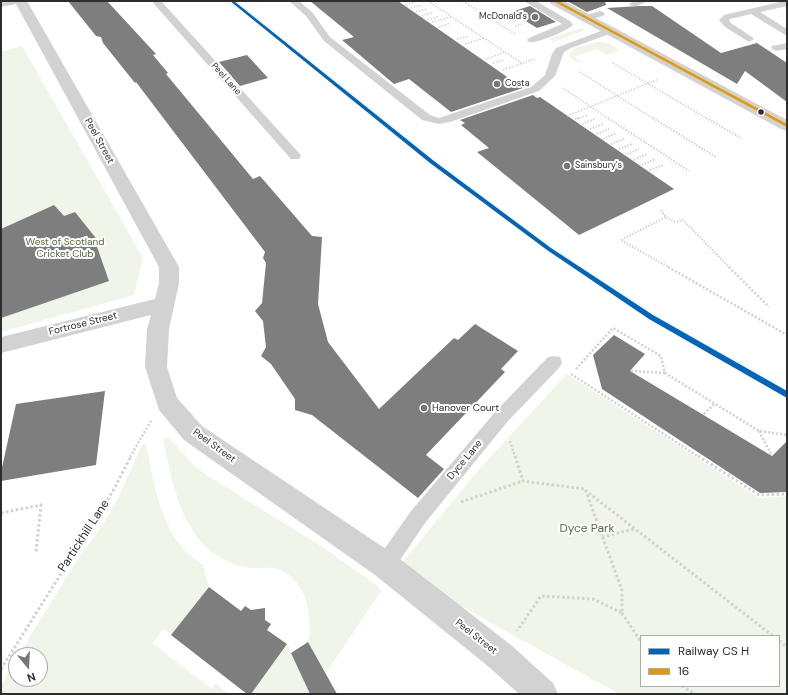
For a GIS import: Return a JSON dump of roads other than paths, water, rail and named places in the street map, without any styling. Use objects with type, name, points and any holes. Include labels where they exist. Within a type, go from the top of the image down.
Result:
[{"type":"street","points":[[1,3],[12,1]]},
{"type":"street","name":"Peel Street","points":[[21,1],[169,267],[169,283],[158,329],[156,367],[167,403],[194,433],[385,565],[500,656],[542,694]]},
{"type":"street","points":[[555,1],[787,126]]},
{"type":"street","name":"Fortrose Street","points":[[1,345],[165,304]]},
{"type":"lane","points":[[294,1],[309,14],[327,39],[426,118],[432,120],[446,120],[535,89],[550,76],[557,54],[560,50],[609,31]]},
{"type":"lane","points":[[529,1],[568,25],[532,40]]},
{"type":"lane","points":[[634,4],[643,1]]},
{"type":"lane","name":"Peel Lane","points":[[157,2],[295,156]]},
{"type":"lane","points":[[749,39],[728,25],[724,20],[728,16],[784,4]]},
{"type":"lane","points":[[752,11],[787,33]]},
{"type":"lane","points":[[586,18],[600,14]]},
{"type":"lane","points":[[776,48],[787,46]]},
{"type":"lane","name":"Dyce Lane","points":[[385,565],[418,517],[502,416],[554,362]]},
{"type":"place","name":"McDonald's","points":[[535,17]]},
{"type":"place","name":"Costa","points":[[497,84]]},
{"type":"place","name":"Sainsbury's","points":[[567,166]]},
{"type":"place","name":"Hanover Court","points":[[424,408]]},
{"type":"park label","name":"West of Scotland Cricket Club","points":[[65,248]]},
{"type":"park label","name":"Dyce Park","points":[[587,529]]}]
